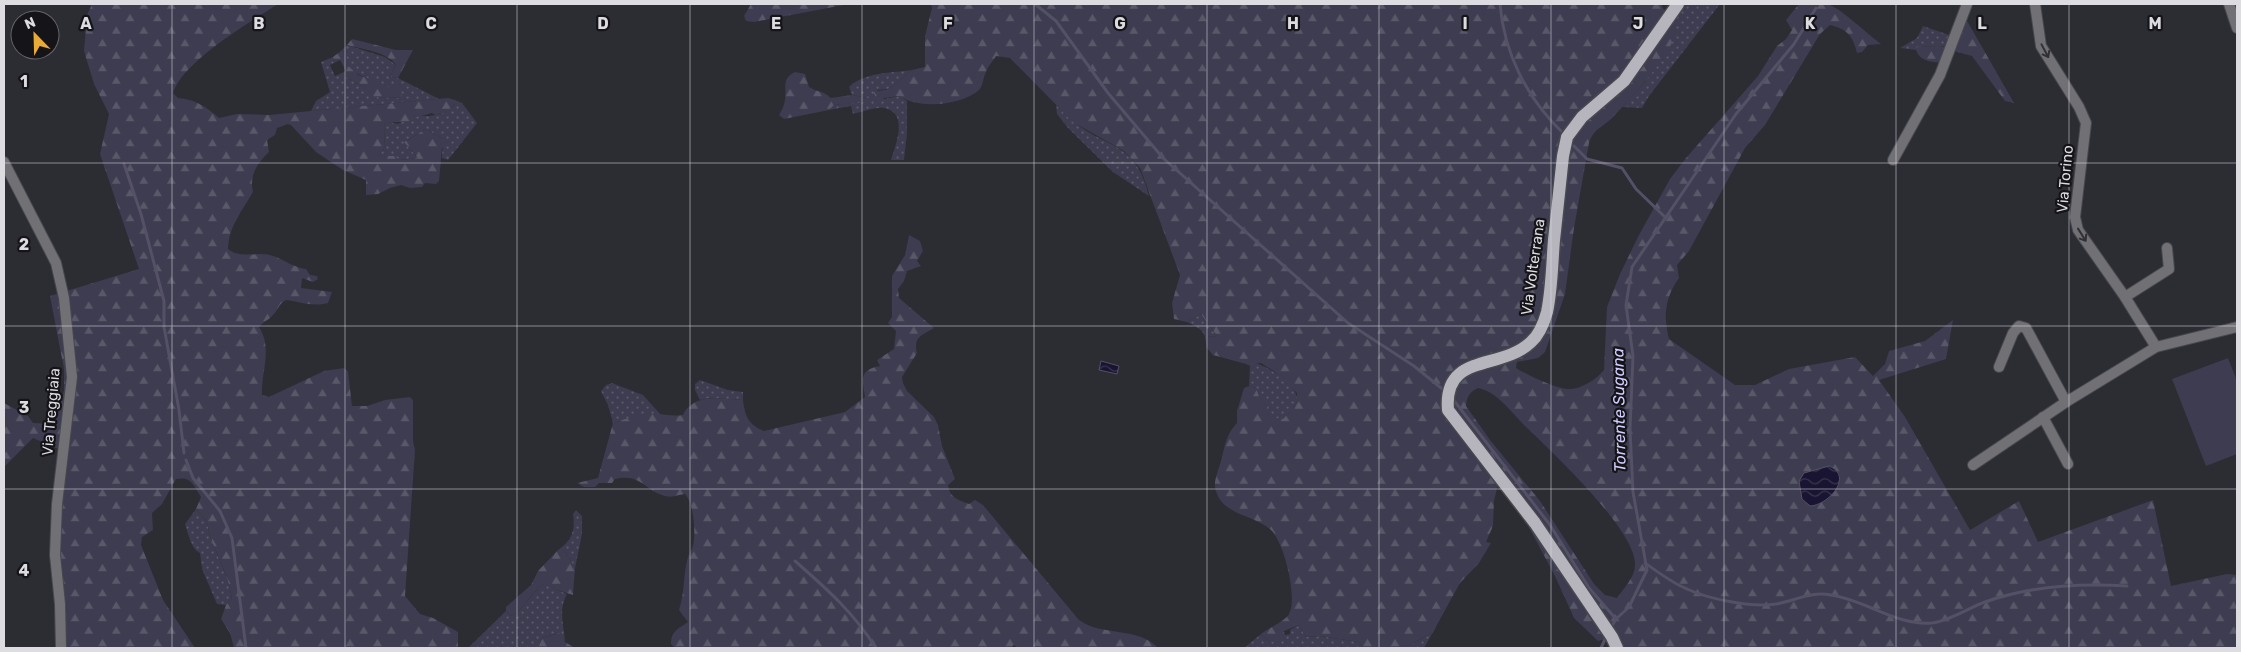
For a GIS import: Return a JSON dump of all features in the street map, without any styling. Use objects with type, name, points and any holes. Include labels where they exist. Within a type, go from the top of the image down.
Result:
[{"type":"main road","name":"Via Volterrana","points":[[1614,642],[1535,523],[1448,410],[1448,392],[1450,382],[1461,372],[1516,352],[1531,342],[1540,331],[1546,314],[1550,286],[1563,156],[1567,137],[1582,118],[1624,81],[1678,4]]},
{"type":"street","points":[[1893,160],[1940,75],[1967,4]]},
{"type":"street","name":"Via Torino","points":[[2036,4],[2041,46],[2079,108],[2086,123],[2075,217],[2078,230],[2125,297],[2156,347]]},
{"type":"street","points":[[2229,4],[2237,28]]},
{"type":"street","name":"Via Treggiaia","points":[[4,162],[56,264],[64,298],[72,377],[58,504],[55,555],[60,604],[61,648]]},
{"type":"street","points":[[2125,297],[2168,268],[2167,248]]},
{"type":"street","points":[[1999,367],[2013,333],[2019,326],[2026,328],[2066,402]]},
{"type":"street","points":[[1973,465],[2066,402],[2156,347],[2237,327]]},
{"type":"street","points":[[2043,417],[2068,464]]},
{"type":"green space","points":[[1821,3],[1832,6],[1881,44],[1868,45],[1862,52],[1857,53],[1851,38],[1845,31],[1830,25],[1820,34],[1765,125],[1745,148],[1689,251],[1677,265],[1679,278],[1674,285],[1666,307],[1669,339],[1735,385],[1755,385],[1789,369],[1855,357],[1873,376],[1885,364],[1889,351],[1925,341],[1953,320],[1946,359],[1879,380],[1905,417],[1970,530],[2019,501],[2038,542],[2153,500],[2171,586],[2227,574],[2237,575],[2237,648],[1617,648],[1612,637],[1598,641],[1574,618],[1555,576],[1516,503],[1498,484],[1494,501],[1493,526],[1486,542],[1491,543],[1479,563],[1460,583],[1433,632],[1404,648],[1363,648],[1359,642],[1320,636],[1306,637],[1299,625],[1284,631],[1279,641],[1270,642],[1261,634],[1287,617],[1291,606],[1291,584],[1281,546],[1271,530],[1223,504],[1218,497],[1215,481],[1226,441],[1230,431],[1237,423],[1237,411],[1244,388],[1249,386],[1256,388],[1259,396],[1275,418],[1283,419],[1295,406],[1297,393],[1275,372],[1261,363],[1246,364],[1213,355],[1207,348],[1205,337],[1217,336],[1201,314],[1187,322],[1174,319],[1172,303],[1180,275],[1140,168],[1124,151],[1073,122],[1010,58],[996,56],[987,70],[979,90],[962,100],[928,104],[917,103],[899,96],[877,99],[873,92],[889,89],[912,70],[925,67],[925,36],[932,8],[931,4],[1661,4],[1676,35],[1663,58],[1647,79],[1621,109],[1596,131],[1591,138],[1574,228],[1565,294],[1545,352],[1538,358],[1517,362],[1516,368],[1521,371],[1548,384],[1572,389],[1587,384],[1604,370],[1607,307],[1620,274],[1639,235],[1670,179],[1758,76],[1777,46],[1786,39],[1792,30],[1786,20],[1799,4]],"holes":[[[1478,388],[1488,391],[1499,399],[1590,492],[1608,512],[1622,532],[1632,550],[1635,569],[1617,598],[1605,595],[1594,584],[1540,501],[1490,440],[1466,406],[1469,395]]]},
{"type":"green space","points":[[92,4],[278,4],[218,44],[189,69],[179,81],[173,93],[178,98],[200,104],[219,118],[237,114],[269,115],[448,98],[455,100],[455,104],[448,111],[418,117],[414,115],[411,121],[385,124],[384,149],[378,156],[394,156],[400,160],[418,158],[404,142],[426,129],[443,139],[445,145],[442,148],[439,181],[436,184],[425,183],[422,187],[410,188],[401,185],[378,194],[366,195],[366,180],[343,170],[316,152],[291,125],[288,124],[277,128],[275,135],[267,140],[269,152],[255,170],[252,181],[253,192],[233,226],[228,249],[240,254],[268,255],[306,269],[310,275],[317,276],[318,279],[313,282],[302,278],[301,288],[332,292],[328,303],[312,304],[286,300],[259,327],[263,335],[266,352],[262,395],[269,397],[324,371],[344,368],[348,372],[352,406],[367,406],[385,400],[410,397],[413,400],[413,441],[415,450],[405,596],[420,614],[433,618],[458,632],[458,648],[234,648],[230,633],[221,619],[226,605],[232,598],[227,577],[210,537],[207,522],[196,509],[201,497],[192,482],[181,478],[176,479],[162,504],[152,513],[153,530],[142,537],[141,545],[163,600],[195,648],[61,648],[55,555],[63,451],[33,438],[4,467],[4,403],[28,416],[33,423],[54,424],[64,390],[64,369],[50,296],[139,269],[100,154],[109,114],[94,84],[84,51],[87,15]]},
{"type":"green space","points":[[751,4],[849,4],[754,22],[746,21],[744,16]]},
{"type":"green space","points":[[1678,4],[1720,4],[1649,96],[1642,108],[1622,107],[1645,82],[1668,19]]},
{"type":"green space","points":[[1966,19],[2014,103],[2005,101],[1972,56],[1950,50],[1944,63],[1927,61],[1918,54],[1916,50],[1918,46],[1944,47],[1952,43]]},
{"type":"green space","points":[[1923,26],[1955,37],[1949,45],[1940,47],[1919,46],[1916,50],[1900,48],[1917,38]]},
{"type":"green space","points":[[352,39],[396,50],[413,50],[398,78],[389,77],[396,65],[381,54],[347,45]]},
{"type":"green space","points":[[347,45],[385,57],[396,65],[389,77],[398,78],[439,99],[311,111],[316,101],[330,92],[321,62],[333,57],[334,63],[330,65],[335,76],[342,73],[371,91],[373,99],[377,97],[401,98],[394,88],[389,88],[351,71],[347,65],[347,52],[341,51]]},
{"type":"green space","points":[[341,51],[347,52],[347,65],[358,75],[377,81],[389,88],[399,86],[402,98],[377,97],[373,100],[370,91],[342,73],[346,71],[340,60],[334,63],[333,57]]},
{"type":"green space","points":[[912,70],[889,89],[877,90],[884,99],[899,96],[907,101],[907,133],[904,160],[891,160],[899,130],[899,122],[892,111],[880,108],[853,114],[851,106],[829,110],[834,105],[868,98],[852,95],[849,87],[863,78]]},
{"type":"green space","points":[[795,72],[805,74],[809,87],[831,98],[852,95],[868,98],[869,102],[834,105],[829,110],[784,119],[779,115],[785,102],[786,81]]},
{"type":"green space","points":[[455,100],[462,103],[477,123],[448,160],[442,158],[443,139],[426,129],[404,142],[418,158],[400,160],[377,157],[384,149],[385,124],[389,122],[398,124],[414,115],[430,116],[442,113],[455,104]]},
{"type":"green space","points":[[1056,105],[1086,130],[1128,156],[1137,165],[1149,196],[1113,172],[1068,128],[1057,114]]},
{"type":"green space","points":[[909,235],[920,241],[923,251],[917,261],[921,266],[907,271],[904,281],[898,289],[899,298],[934,328],[917,340],[917,353],[902,377],[907,391],[934,417],[938,425],[942,446],[955,479],[948,485],[950,492],[955,498],[965,503],[969,504],[975,500],[983,505],[1079,620],[1098,628],[1140,637],[1150,641],[1158,648],[1019,648],[1013,645],[1012,648],[675,648],[671,644],[674,633],[688,622],[679,610],[686,563],[694,541],[694,519],[688,498],[685,494],[673,497],[665,496],[631,478],[615,479],[612,483],[599,483],[595,487],[584,487],[577,483],[598,478],[613,423],[634,416],[643,414],[683,415],[694,403],[709,398],[743,400],[745,411],[751,423],[764,431],[845,412],[865,397],[863,380],[865,373],[880,366],[877,360],[894,349],[896,331],[888,323],[892,317],[892,276],[905,255]]},
{"type":"green space","points":[[1201,314],[1217,336],[1205,337],[1200,330],[1187,322]]},
{"type":"green space","points":[[2228,358],[2237,381],[2237,454],[2206,466],[2172,379]]},
{"type":"green space","points":[[1252,362],[1273,371],[1293,389],[1297,401],[1283,419],[1275,419],[1259,396],[1256,388],[1249,386],[1250,366],[1246,364]]},
{"type":"green space","points":[[700,380],[728,390],[743,392],[743,400],[710,398],[700,400],[695,390],[695,384]]},
{"type":"green space","points":[[612,383],[643,395],[662,416],[642,415],[613,423],[608,405],[601,391],[606,385]]},
{"type":"green space","points":[[196,509],[207,522],[210,537],[227,577],[232,598],[226,605],[217,604],[202,569],[200,553],[192,544],[187,532],[185,524]]},
{"type":"green space","points":[[576,510],[582,516],[582,534],[575,568],[564,550],[558,550],[572,535],[574,526],[573,514]]},
{"type":"green space","points":[[558,550],[564,550],[575,568],[573,595],[557,590],[547,583],[537,590],[511,616],[506,611],[506,607],[531,585],[538,571]]},
{"type":"green space","points":[[548,582],[557,590],[567,594],[562,612],[565,642],[558,633],[542,638],[538,648],[468,648],[506,611],[511,616],[516,613],[542,585]]},
{"type":"green space","points":[[1299,625],[1306,637],[1320,636],[1359,642],[1363,648],[1244,648],[1261,634],[1270,642],[1284,631],[1285,635],[1290,634],[1290,630]]},
{"type":"green space","points":[[1433,632],[1424,648],[1404,648]]},
{"type":"green space","points":[[559,633],[565,642],[575,648],[538,648],[542,638]]},
{"type":"water","points":[[1101,361],[1119,366],[1117,374],[1099,370]]},
{"type":"water","points":[[1829,466],[1839,476],[1839,483],[1831,496],[1824,501],[1810,506],[1802,499],[1799,481],[1804,473]]},
{"type":"waterway","points":[[1035,4],[1056,21],[1108,93],[1163,158],[1348,323],[1414,366],[1446,392]]},
{"type":"waterway","points":[[1500,4],[1506,40],[1520,74],[1528,90],[1550,120],[1563,133]]},
{"type":"waterway","name":"Torrente Sugana","points":[[1610,629],[1616,619],[1629,607],[1647,570],[1633,492],[1630,429],[1633,356],[1626,305],[1632,267],[1736,114],[1794,44],[1816,8]]},
{"type":"waterway","points":[[1574,146],[1587,159],[1622,168],[1636,189],[1666,218]]},
{"type":"waterway","points":[[124,164],[141,214],[164,301],[164,327],[179,410],[184,453]]},
{"type":"waterway","points":[[1452,398],[1550,525],[1589,588],[1616,619]]},
{"type":"waterway","points":[[186,460],[193,478],[220,511],[232,538],[246,648]]},
{"type":"waterway","points":[[795,561],[829,591],[849,612],[876,648]]},
{"type":"waterway","points":[[1645,563],[1681,587],[1718,599],[1743,604],[1766,605],[1783,603],[1810,595],[1824,594],[1844,598],[1893,617],[1919,623],[1939,622],[1985,602],[2020,592],[2055,587],[2127,586]]},
{"type":"waterway","name":"Torrente Sugana","points":[[1601,648],[1607,635]]}]
